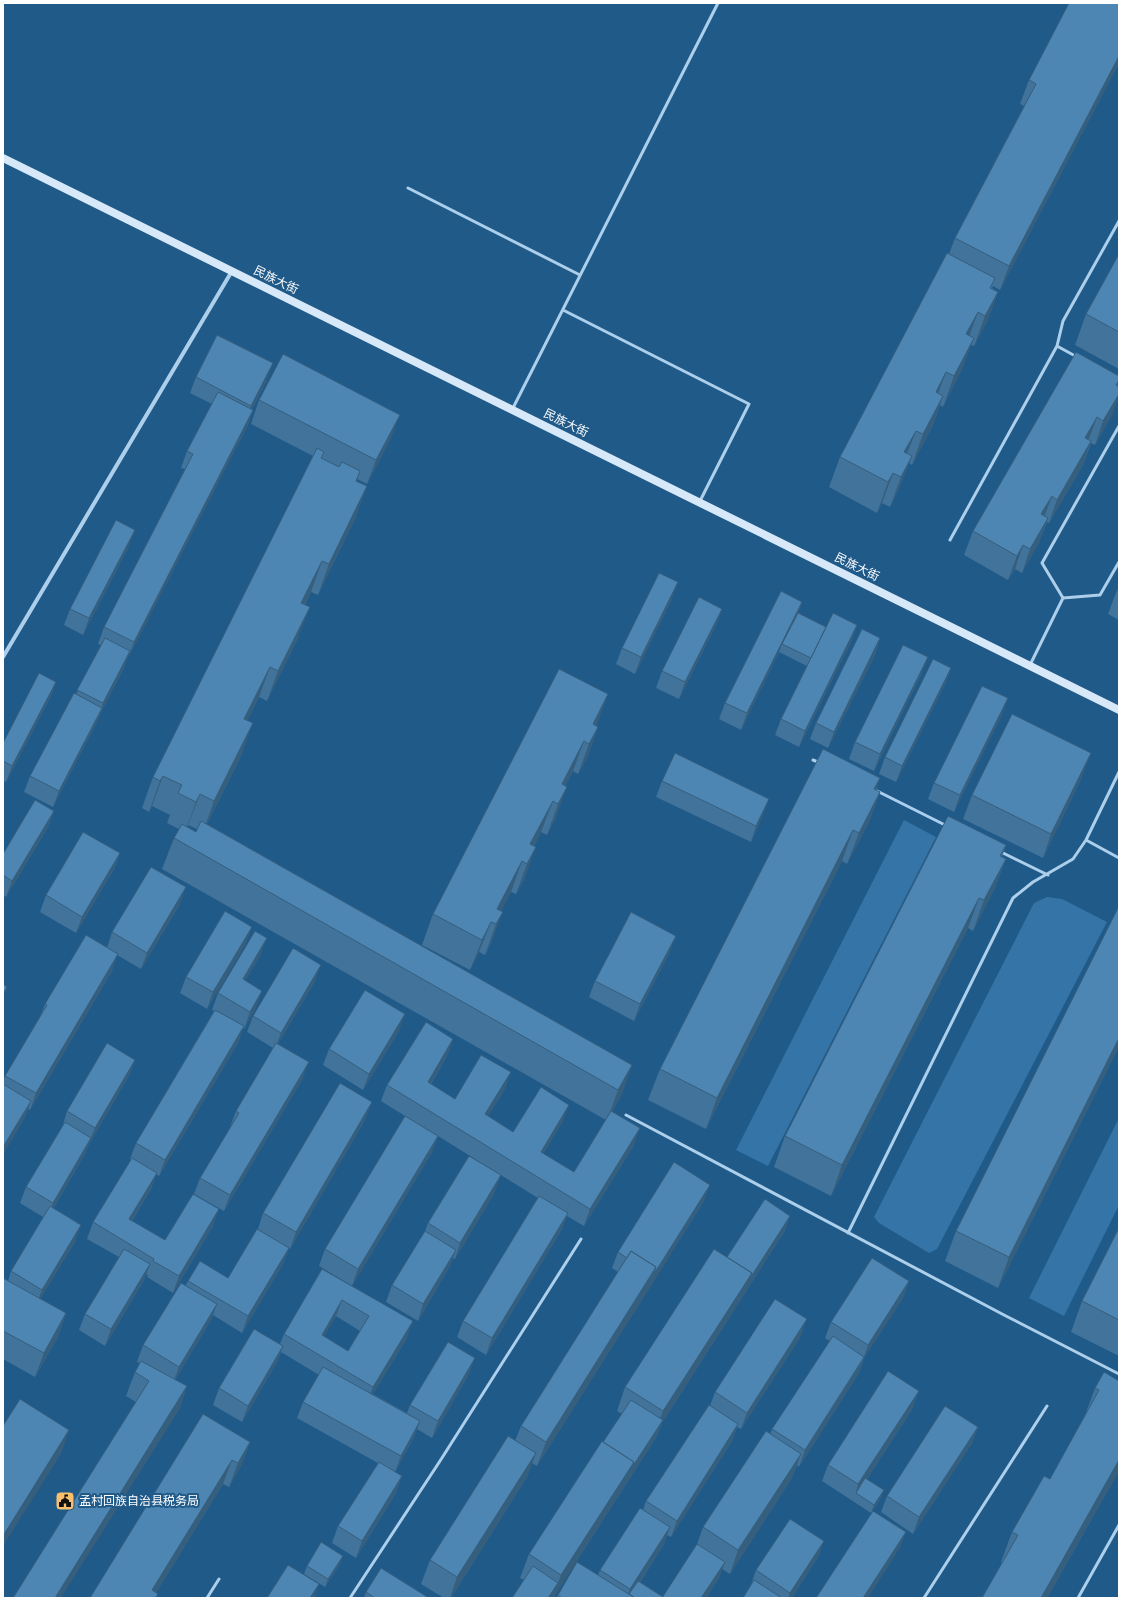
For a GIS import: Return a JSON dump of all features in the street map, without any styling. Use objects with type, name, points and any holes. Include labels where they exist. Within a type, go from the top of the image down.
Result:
[{"type":"main road","name":"民族大街","points":[[3,158],[1119,710]]},
{"type":"street","points":[[3,657],[232,271]]},
{"type":"lane","points":[[512,410],[718,3]]},
{"type":"lane","points":[[408,188],[580,275]]},
{"type":"lane","points":[[950,540],[1056,346],[1063,321],[1119,221]]},
{"type":"lane","points":[[563,310],[749,404],[700,503]]},
{"type":"lane","points":[[1056,346],[1084,361]]},
{"type":"lane","points":[[1063,598],[1042,563],[1119,426]]},
{"type":"lane","points":[[1063,598],[1100,595],[1119,562]]},
{"type":"lane","points":[[1029,666],[1063,598]]},
{"type":"lane","points":[[813,760],[820,764]]},
{"type":"lane","points":[[848,1233],[1013,898],[1033,882],[1048,875],[1073,859],[1086,840],[1119,772]]},
{"type":"lane","points":[[870,788],[948,826]]},
{"type":"lane","points":[[1086,840],[1119,858]]},
{"type":"lane","points":[[998,851],[1048,875]]},
{"type":"lane","points":[[626,1115],[848,1233],[1119,1374]]},
{"type":"lane","points":[[350,1598],[581,1239]]},
{"type":"lane","points":[[924,1598],[1047,1406]]},
{"type":"lane","points":[[1078,1598],[1119,1525]]},
{"type":"lane","points":[[207,1598],[219,1580]]},
{"type":"shaded area","points":[[904,820],[936,837],[768,1166],[736,1150]]},
{"type":"shaded area","points":[[1047,897],[1062,899],[1107,922],[937,1249],[929,1253],[879,1223],[874,1217],[1034,903]]},
{"type":"shaded area","points":[[1119,1118],[1119,1205],[1064,1316],[1029,1298]]},
{"type":"building","points":[[1069,3],[1119,3],[1119,56],[1009,266],[955,238],[1036,84],[1029,80]]},
{"type":"building","points":[[947,253],[995,278],[990,288],[998,292],[985,316],[978,312],[966,334],[974,338],[954,376],[946,372],[936,392],[943,396],[923,434],[916,431],[904,452],[912,456],[901,477],[893,473],[888,482],[840,457]]},
{"type":"building","points":[[1119,254],[1119,332],[1086,314]]},
{"type":"building","points":[[217,335],[273,363],[251,406],[196,377]]},
{"type":"building","points":[[1076,352],[1119,376],[1119,380],[1116,385],[1119,387],[1119,394],[1103,421],[1097,417],[1085,438],[1091,441],[1057,500],[1052,496],[1041,514],[1048,518],[1030,549],[1023,545],[1017,556],[973,531]]},
{"type":"building","points":[[283,354],[400,415],[376,460],[259,400]]},
{"type":"building","points":[[218,392],[253,410],[134,642],[104,627],[193,454],[187,451]]},
{"type":"building","points":[[317,448],[324,452],[321,458],[339,467],[342,462],[360,471],[356,481],[367,486],[329,564],[322,561],[301,603],[310,607],[278,671],[270,667],[244,719],[253,723],[214,801],[200,794],[196,802],[178,793],[182,785],[163,776],[160,781],[153,777]]},
{"type":"building","points":[[116,520],[135,530],[89,618],[70,609]]},
{"type":"building","points":[[659,573],[678,582],[641,657],[622,648]]},
{"type":"building","points":[[781,591],[802,602],[747,713],[725,703]]},
{"type":"building","points":[[699,597],[722,609],[685,682],[662,671]]},
{"type":"building","points":[[798,613],[826,627],[811,658],[782,644]]},
{"type":"building","points":[[833,613],[857,625],[805,731],[781,719]]},
{"type":"building","points":[[862,629],[880,638],[834,732],[816,723]]},
{"type":"building","points":[[105,638],[130,651],[103,703],[77,690]]},
{"type":"building","points":[[903,645],[928,657],[880,754],[855,742]]},
{"type":"building","points":[[933,659],[951,668],[902,766],[885,757]]},
{"type":"building","points":[[559,669],[608,694],[593,724],[598,727],[589,744],[584,741],[562,784],[567,787],[558,804],[553,801],[530,844],[536,847],[527,864],[522,861],[497,909],[503,912],[496,924],[491,922],[482,940],[433,914]]},
{"type":"building","points":[[39,673],[56,682],[12,766],[3,761],[3,743]]},
{"type":"building","points":[[982,686],[1008,698],[960,795],[934,783]]},
{"type":"building","points":[[74,693],[102,708],[59,791],[30,776]]},
{"type":"building","points":[[1012,714],[1091,753],[1051,834],[972,795]]},
{"type":"building","points":[[823,749],[880,778],[874,789],[880,792],[859,833],[853,830],[717,1098],[660,1069]]},
{"type":"building","points":[[675,753],[769,799],[756,826],[662,781]]},
{"type":"building","points":[[35,800],[54,811],[12,881],[3,875],[3,854]]},
{"type":"building","points":[[948,816],[1006,845],[1000,856],[1006,859],[984,900],[979,898],[842,1165],[785,1136]]},
{"type":"building","points":[[201,821],[632,1065],[618,1090],[174,838],[182,824],[196,832]]},
{"type":"building","points":[[83,832],[120,853],[82,917],[46,895]]},
{"type":"building","points":[[151,867],[186,887],[147,953],[112,932]]},
{"type":"building","points":[[1119,906],[1119,1038],[1009,1257],[956,1231]]},
{"type":"building","points":[[225,911],[252,927],[213,992],[186,977]]},
{"type":"building","points":[[631,912],[676,936],[640,1004],[595,981]]},
{"type":"building","points":[[255,931],[267,938],[243,979],[262,991],[250,1012],[218,993]]},
{"type":"building","points":[[86,935],[118,954],[36,1093],[5,1076]]},
{"type":"building","points":[[293,948],[321,965],[281,1033],[253,1016]]},
{"type":"building","points":[[3,984],[7,987],[3,994]]},
{"type":"building","points":[[365,990],[405,1014],[369,1074],[329,1049]]},
{"type":"building","points":[[215,1010],[244,1026],[165,1160],[136,1143]]},
{"type":"building","points":[[426,1022],[453,1039],[428,1082],[455,1099],[481,1055],[511,1072],[485,1114],[513,1132],[541,1087],[569,1105],[541,1152],[574,1172],[611,1111],[640,1128],[590,1209],[387,1085]]},
{"type":"building","points":[[107,1043],[135,1060],[95,1128],[67,1111]]},
{"type":"building","points":[[276,1043],[309,1062],[230,1195],[200,1178],[239,1113],[236,1111]]},
{"type":"building","points":[[340,1083],[372,1102],[296,1232],[263,1213]]},
{"type":"building","points":[[3,1084],[31,1101],[3,1147]]},
{"type":"building","points":[[405,1116],[438,1136],[358,1269],[325,1249]]},
{"type":"building","points":[[65,1122],[91,1138],[53,1203],[26,1187]]},
{"type":"building","points":[[469,1156],[501,1175],[460,1243],[428,1223]]},
{"type":"building","points":[[132,1158],[157,1173],[129,1219],[165,1240],[193,1194],[219,1209],[179,1276],[93,1222]]},
{"type":"building","points":[[674,1162],[710,1185],[654,1274],[656,1267],[631,1251],[627,1258],[618,1252]]},
{"type":"building","points":[[539,1196],[568,1213],[492,1338],[463,1321]]},
{"type":"building","points":[[765,1199],[790,1216],[749,1280],[752,1273],[727,1257]]},
{"type":"building","points":[[50,1206],[81,1225],[42,1290],[11,1271]]},
{"type":"building","points":[[1119,1228],[1119,1320],[1082,1301]]},
{"type":"building","points":[[257,1229],[289,1248],[248,1316],[188,1281],[200,1261],[228,1278]]},
{"type":"building","points":[[425,1231],[456,1250],[423,1304],[392,1285]]},
{"type":"building","points":[[124,1249],[150,1264],[111,1329],[85,1314]]},
{"type":"building","points":[[714,1249],[752,1273],[663,1411],[625,1387]]},
{"type":"building","points":[[631,1251],[656,1267],[546,1442],[521,1426]]},
{"type":"building","points":[[872,1258],[909,1281],[868,1345],[831,1322]]},
{"type":"building","points":[[322,1269],[413,1321],[373,1387],[284,1334]],"holes":[[[342,1300],[369,1316],[348,1351],[322,1335]]]},
{"type":"building","points":[[3,1278],[66,1313],[44,1353],[3,1331]]},
{"type":"building","points":[[181,1283],[217,1304],[179,1367],[143,1345]]},
{"type":"building","points":[[775,1299],[807,1319],[747,1413],[715,1392]]},
{"type":"building","points":[[254,1329],[283,1346],[248,1406],[219,1388]]},
{"type":"building","points":[[833,1336],[864,1357],[805,1450],[772,1429]]},
{"type":"building","points":[[448,1342],[475,1358],[438,1421],[410,1405]]},
{"type":"building","points":[[141,1361],[187,1386],[55,1598],[13,1598],[149,1381],[135,1372]]},
{"type":"building","points":[[323,1367],[420,1421],[401,1456],[303,1402]]},
{"type":"building","points":[[888,1371],[919,1391],[858,1484],[828,1465]]},
{"type":"building","points":[[1104,1372],[1119,1381],[1119,1460],[1041,1598],[982,1598],[1018,1535],[1012,1532],[1044,1476],[1050,1479],[1099,1390],[1095,1388]]},
{"type":"building","points":[[20,1399],[69,1430],[3,1536],[3,1426]]},
{"type":"building","points":[[631,1400],[663,1420],[631,1469],[634,1462],[603,1442]]},
{"type":"building","points":[[709,1405],[738,1424],[677,1521],[646,1501]]},
{"type":"building","points":[[945,1406],[978,1427],[919,1517],[887,1496]]},
{"type":"building","points":[[203,1414],[250,1442],[238,1463],[232,1460],[152,1590],[158,1594],[155,1598],[90,1598]]},
{"type":"building","points":[[766,1431],[801,1454],[738,1550],[703,1527]]},
{"type":"building","points":[[508,1436],[536,1453],[457,1577],[430,1560]]},
{"type":"building","points":[[602,1441],[634,1462],[561,1575],[529,1554]]},
{"type":"building","points":[[379,1462],[402,1476],[362,1541],[338,1526]]},
{"type":"building","points":[[865,1478],[884,1490],[874,1505],[856,1493]]},
{"type":"building","points":[[640,1508],[670,1527],[630,1589],[600,1570]]},
{"type":"building","points":[[873,1511],[906,1532],[863,1598],[816,1598]]},
{"type":"building","points":[[790,1519],[824,1541],[790,1593],[756,1570]]},
{"type":"building","points":[[321,1542],[343,1556],[328,1579],[307,1566]]},
{"type":"building","points":[[697,1544],[725,1562],[701,1598],[662,1598]]},
{"type":"building","points":[[577,1562],[635,1598],[562,1598],[558,1595]]},
{"type":"building","points":[[288,1565],[319,1584],[310,1598],[267,1598]]},
{"type":"building","points":[[533,1566],[558,1583],[548,1598],[512,1598]]},
{"type":"building","points":[[381,1568],[429,1598],[375,1598],[366,1592]]},
{"type":"building","points":[[754,1580],[782,1598],[743,1598]]},
{"type":"building","points":[[638,1581],[663,1597],[635,1598],[629,1594]]},
{"type":"place","name":"孟村回族自治县税务局","points":[[65,1501]]}]
